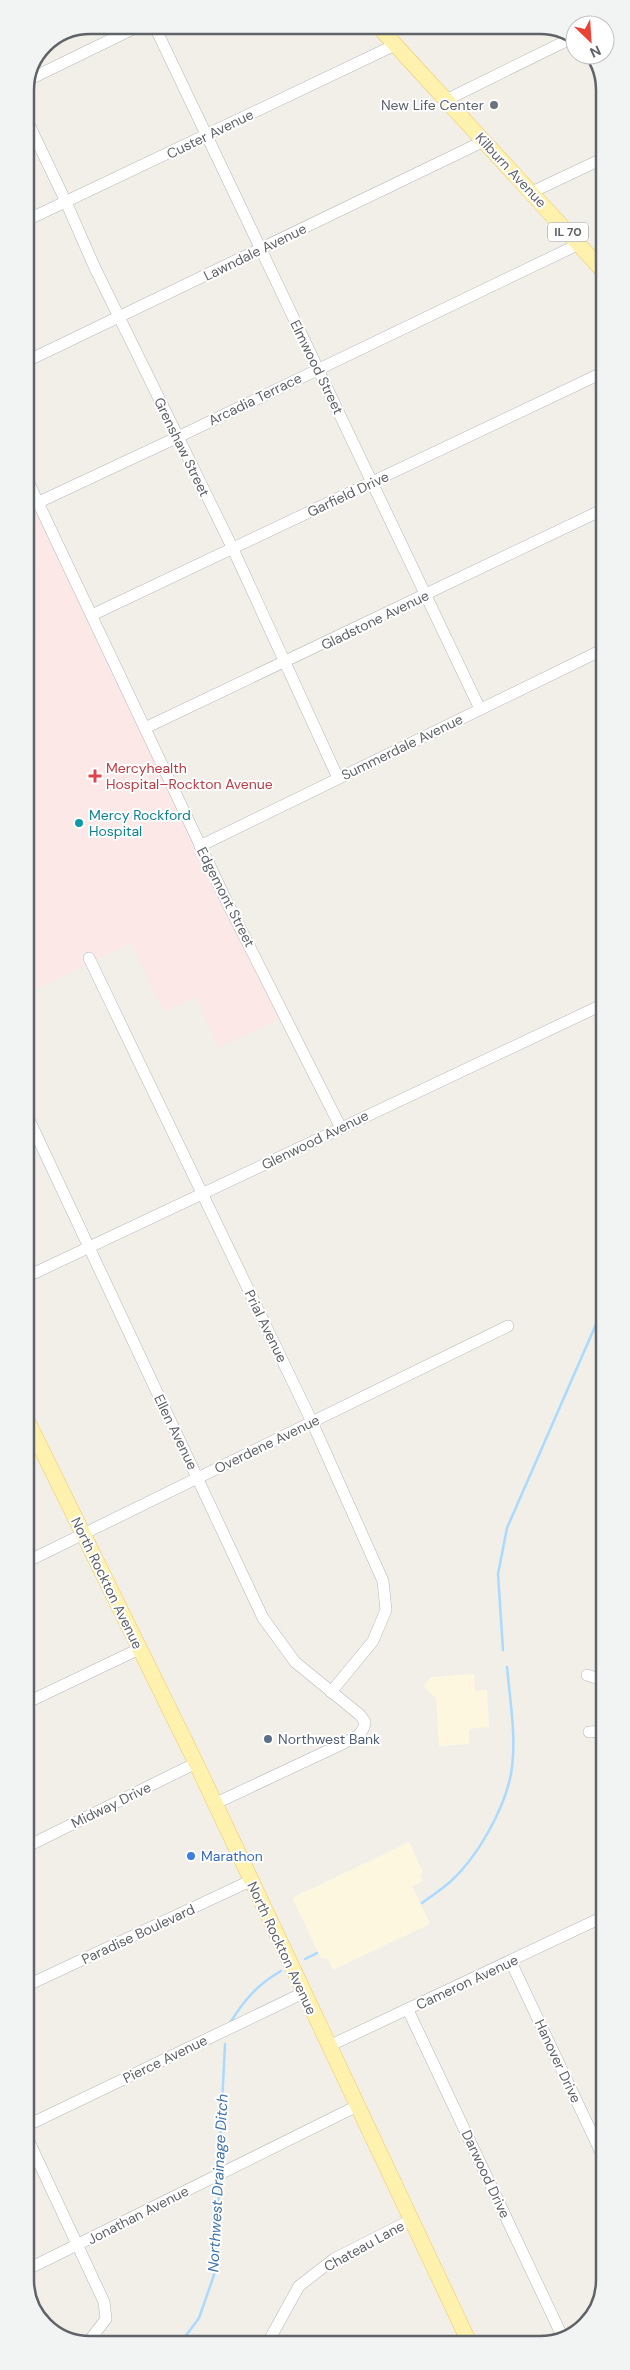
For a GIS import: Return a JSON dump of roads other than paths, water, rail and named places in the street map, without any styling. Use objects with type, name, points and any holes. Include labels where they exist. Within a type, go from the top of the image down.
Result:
[{"type":"main road","name":"Kilburn Avenue","points":[[385,34],[596,263]]},
{"type":"main road","name":"North Rockton Avenue","points":[[34,1436],[196,1763],[466,2336]]},
{"type":"street","points":[[36,76],[122,34]]},
{"type":"street","name":"Elmwood Street","points":[[158,34],[480,709]]},
{"type":"street","points":[[446,100],[565,41]]},
{"type":"street","name":"Custer Avenue","points":[[34,217],[395,45]]},
{"type":"street","name":"Grenshaw Street","points":[[34,135],[94,266],[232,548],[338,778]]},
{"type":"street","name":"Lawndale Avenue","points":[[34,358],[484,141]]},
{"type":"street","points":[[532,192],[596,162]]},
{"type":"street","name":"Arcadia Terrace","points":[[39,502],[579,244]]},
{"type":"street","name":"Garfield Drive","points":[[92,615],[596,376]]},
{"type":"street","name":"Edgemont Street","points":[[34,492],[200,846],[341,1128]]},
{"type":"street","name":"Gladstone Avenue","points":[[145,728],[596,513]]},
{"type":"street","name":"Summerdale Avenue","points":[[200,846],[596,654]]},
{"type":"street","name":"Prial Avenue","points":[[89,958],[312,1422],[383,1581],[386,1610],[373,1641],[332,1692]]},
{"type":"street","name":"Glenwood Avenue","points":[[34,1273],[596,1008]]},
{"type":"street","name":"Ellen Avenue","points":[[34,1130],[263,1618],[295,1662],[365,1722],[364,1729],[351,1739],[214,1804]]},
{"type":"street","name":"Overdene Avenue","points":[[34,1558],[508,1326]]},
{"type":"street","points":[[34,1699],[139,1649]]},
{"type":"street","points":[[587,1675],[596,1678]]},
{"type":"street","points":[[589,1732],[596,1732]]},
{"type":"street","name":"Midway Drive","points":[[34,1843],[196,1763]]},
{"type":"street","name":"Paradise Boulevard","points":[[34,1982],[250,1881]]},
{"type":"street","name":"Cameron Avenue","points":[[328,2046],[511,1962],[596,1920]]},
{"type":"street","name":"Hanover Drive","points":[[511,1962],[596,2142]]},
{"type":"street","name":"Pierce Avenue","points":[[34,2122],[303,1993]]},
{"type":"street","name":"Darwood Drive","points":[[408,2010],[560,2332]]},
{"type":"street","name":"Jonathan Avenue","points":[[34,2266],[357,2106]]},
{"type":"street","points":[[34,2152],[104,2302],[106,2319],[93,2336]]},
{"type":"street","name":"Chateau Lane","points":[[271,2336],[299,2286],[334,2259],[411,2220]]},
{"type":"waterway","points":[[503,1650],[498,1574],[507,1528],[596,1324]]},
{"type":"waterway","name":"Northwest Drainage Ditch","points":[[422,1903],[450,1882],[470,1860],[488,1833],[502,1803],[513,1761],[512,1720],[507,1667]]},
{"type":"waterway","points":[[305,1959],[317,1953]]},
{"type":"waterway","name":"Northwest Drainage Ditch","points":[[230,2023],[252,1993],[265,1981],[281,1971]]},
{"type":"waterway","name":"Northwest Drainage Ditch","points":[[221,2170],[220,2145],[225,2044]]},
{"type":"waterway","name":"Northwest Drainage Ditch","points":[[186,2336],[199,2318],[214,2275],[220,2178]]},
{"type":"place","name":"New Life Center","points":[[494,105]]},
{"type":"place","name":"Mercyhealth Hospital–Rockton Avenue","points":[[95,776]]},
{"type":"place","name":"Mercy Rockford Hospital","points":[[79,823]]},
{"type":"place","name":"Northwest Bank","points":[[268,1739]]},
{"type":"place","name":"Marathon","points":[[191,1856]]}]
